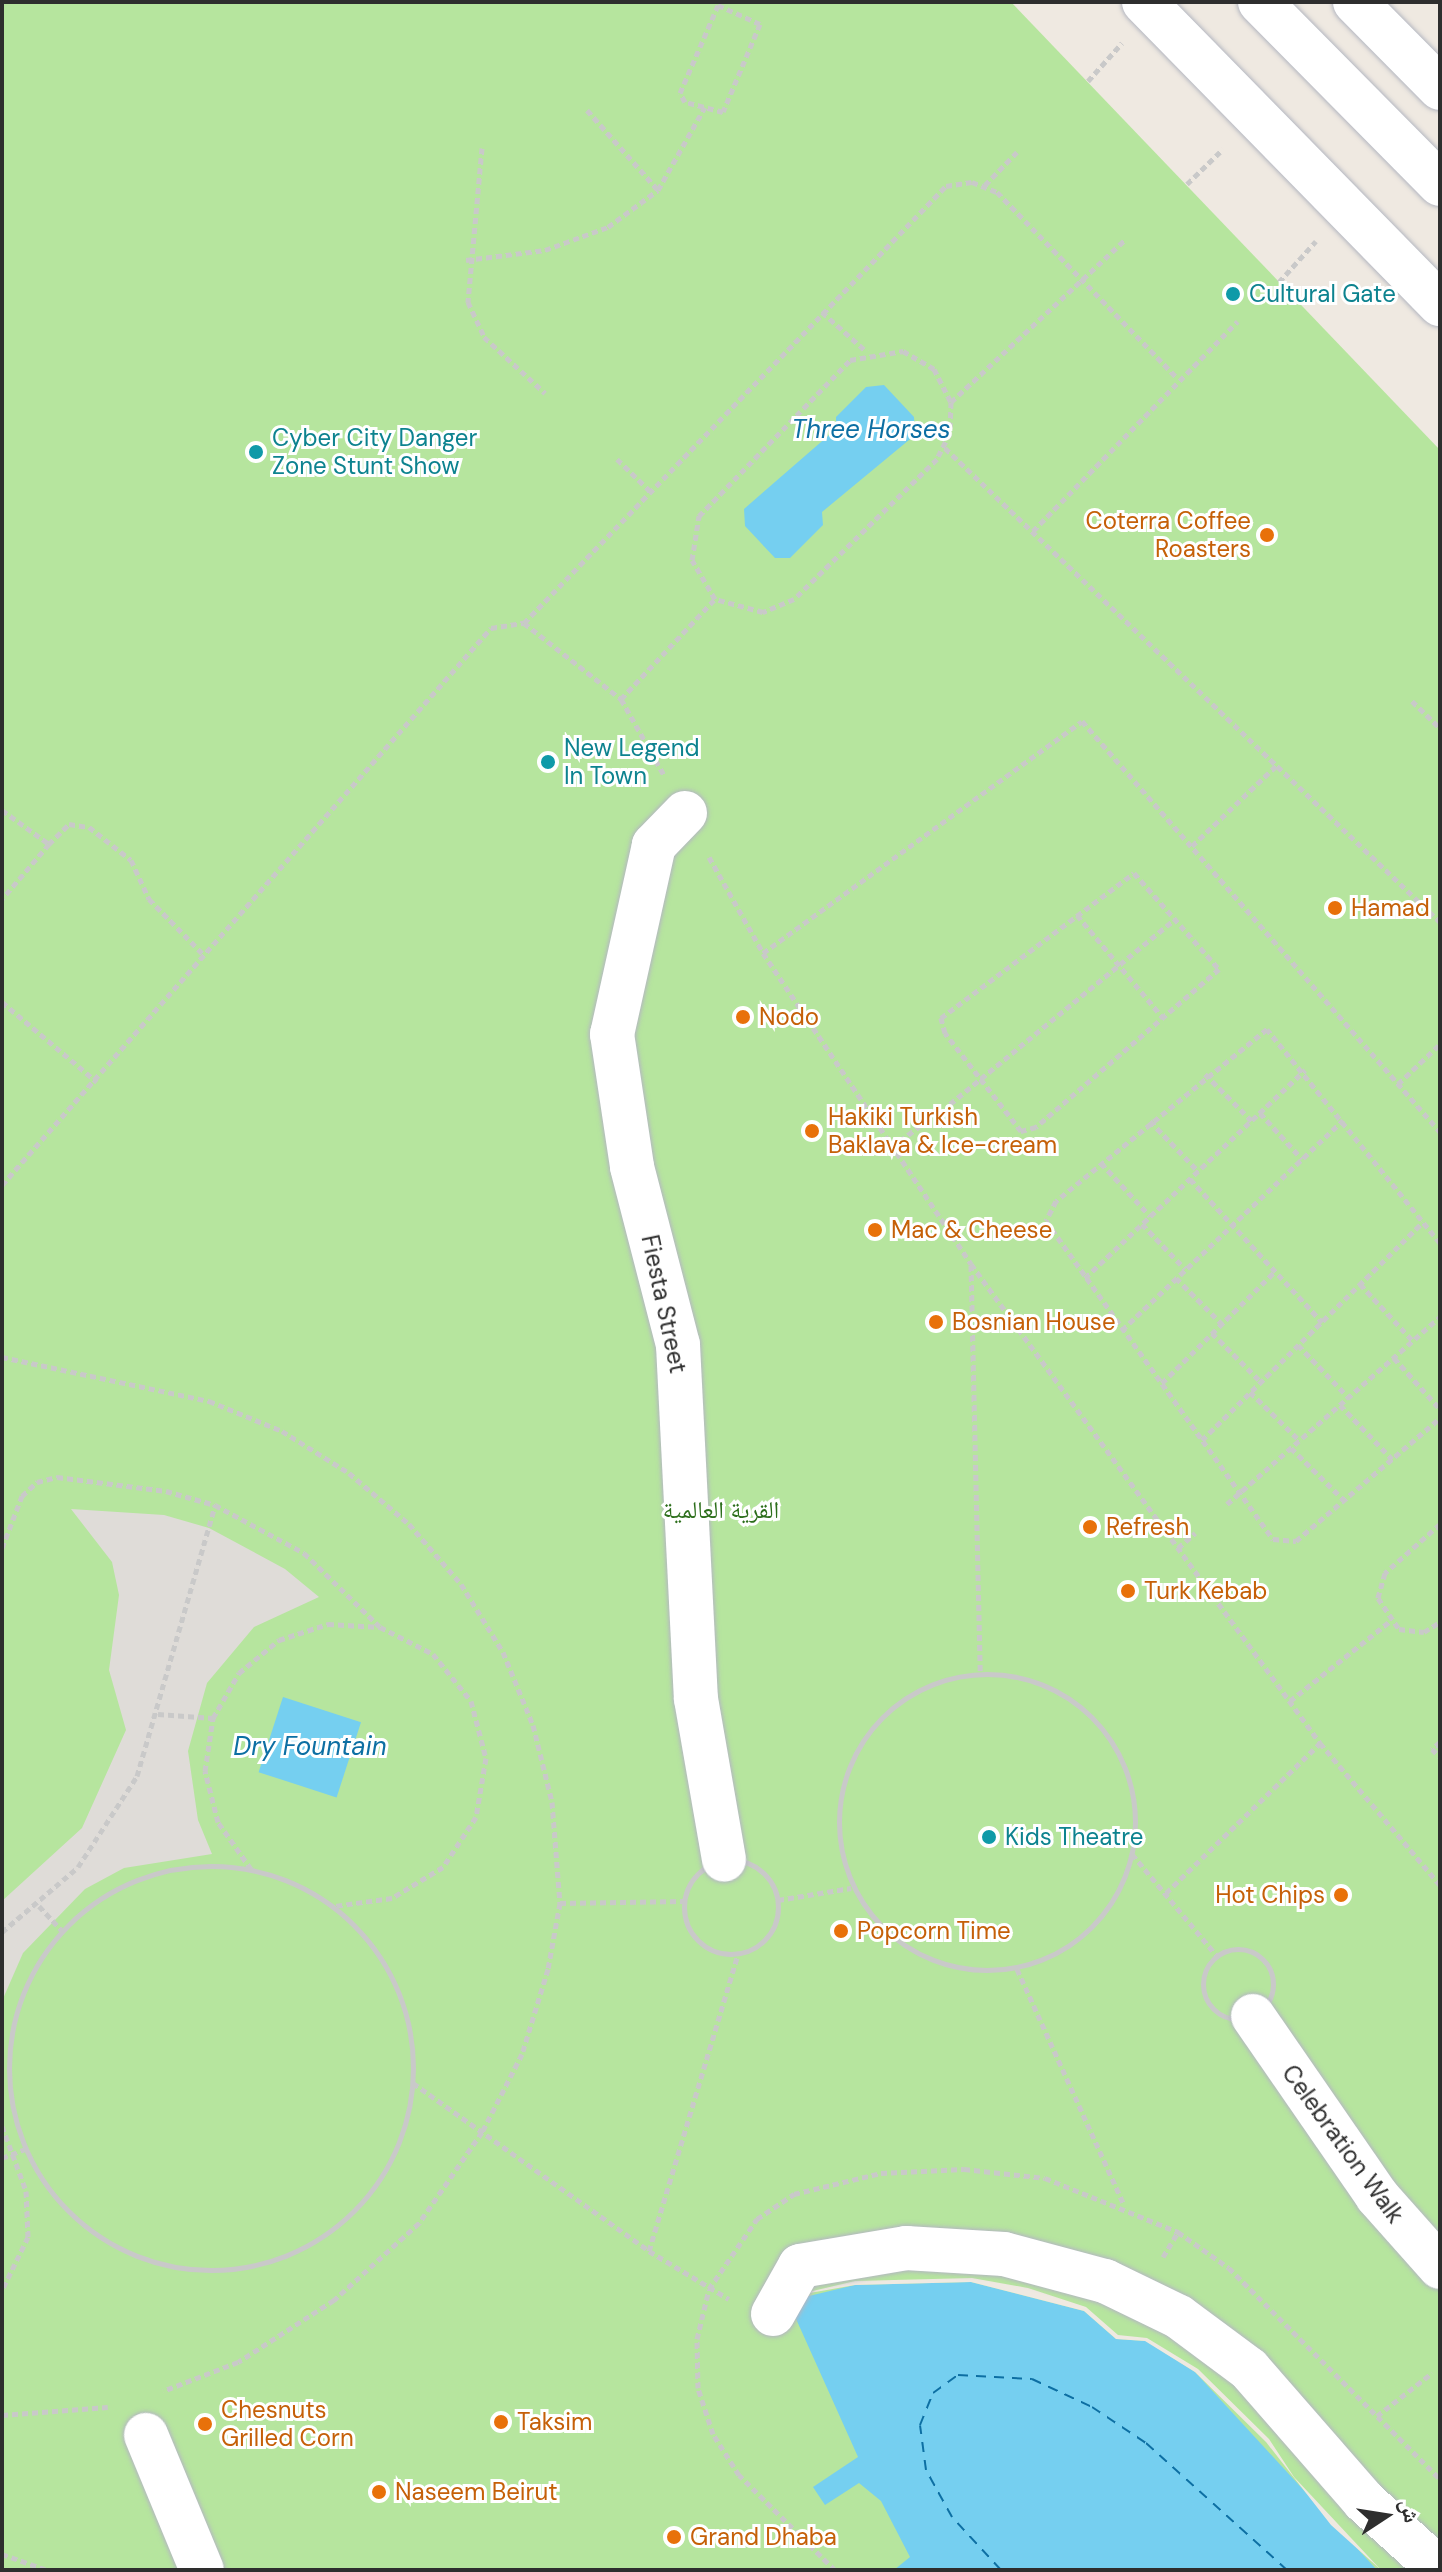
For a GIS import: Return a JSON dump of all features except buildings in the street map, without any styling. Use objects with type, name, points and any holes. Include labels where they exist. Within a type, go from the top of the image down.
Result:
[{"type":"street","points":[[1144,2],[1440,304]]},
{"type":"street","points":[[1260,2],[1440,184]]},
{"type":"street","points":[[1355,2],[1440,88]]},
{"type":"street","name":"Fiesta Street","points":[[685,813],[654,845],[612,1034],[632,1167],[678,1345],[696,1699],[724,1860]]},
{"type":"street","name":"Celebration Walk","points":[[1253,2016],[1377,2196],[1440,2267]]},
{"type":"street","points":[[773,2314],[800,2266],[894,2249],[1004,2254],[1105,2281],[1179,2317],[1249,2369],[1372,2509],[1440,2570]]},
{"type":"street","points":[[137,2412],[202,2570]]},
{"type":"path","points":[[718,5],[760,27],[730,107],[705,107],[680,93],[718,5]]},
{"type":"path","points":[[466,260],[580,240],[658,190],[705,107]]},
{"type":"path","points":[[587,110],[658,190]]},
{"type":"path","points":[[482,148],[466,260],[474,321],[545,393]]},
{"type":"path","points":[[985,185],[1017,152]]},
{"type":"path","points":[[2,1185],[97,1082],[204,955],[491,628],[524,623],[936,193],[959,183],[985,185],[1178,379]]},
{"type":"path","points":[[867,352],[837,373],[699,516],[692,560],[715,599],[763,612],[794,599],[945,448],[951,402],[1125,240]]},
{"type":"path","points":[[822,312],[867,352],[920,358],[951,402]]},
{"type":"path","points":[[1033,531],[1178,379],[1238,321]]},
{"type":"path","points":[[945,448],[1440,922]]},
{"type":"path","points":[[617,459],[650,491]]},
{"type":"path","points":[[621,699],[715,599]]},
{"type":"path","points":[[524,623],[621,699],[763,953],[971,1264],[1320,1743],[1440,1885]]},
{"type":"path","points":[[1412,701],[1440,728]]},
{"type":"path","points":[[763,953],[1082,721],[1440,1133]]},
{"type":"path","points":[[1192,846],[1278,764]]},
{"type":"path","points":[[2,810],[49,844]]},
{"type":"path","points":[[2,899],[69,824],[89,827],[131,860],[149,899],[204,955]]},
{"type":"path","points":[[1134,873],[1175,919],[1219,969],[1031,1130],[1016,1129],[942,1028],[944,1013],[1134,873]]},
{"type":"path","points":[[1077,915],[1163,1018]]},
{"type":"path","points":[[950,1104],[1175,919]]},
{"type":"path","points":[[2,1002],[97,1082]]},
{"type":"path","points":[[1440,1243],[1305,1070],[1267,1029],[1205,1074],[1047,1213],[1048,1228],[1273,1539],[1288,1543],[1440,1418]]},
{"type":"path","points":[[1398,1084],[1440,1044]]},
{"type":"path","points":[[1085,1278],[1305,1070]]},
{"type":"path","points":[[1205,1074],[1252,1121]]},
{"type":"path","points":[[1260,1113],[1302,1159]]},
{"type":"path","points":[[1122,1330],[1343,1120]]},
{"type":"path","points":[[1150,1121],[1198,1171]]},
{"type":"path","points":[[892,1147],[919,1127]]},
{"type":"path","points":[[1101,1163],[1150,1216]]},
{"type":"path","points":[[1190,1179],[1322,1322]]},
{"type":"path","points":[[1202,1440],[1423,1222]]},
{"type":"path","points":[[1142,1224],[1185,1269]]},
{"type":"path","points":[[971,1264],[980,1673]]},
{"type":"path","points":[[1162,1383],[1275,1271]]},
{"type":"path","points":[[1176,1278],[1222,1324]]},
{"type":"path","points":[[1360,1284],[1413,1341]]},
{"type":"path","points":[[1227,1504],[1440,1317]]},
{"type":"path","points":[[1212,1333],[1261,1382]]},
{"type":"path","points":[[1298,1345],[1349,1398]]},
{"type":"path","points":[[2,1357],[209,1401],[336,1464],[409,1524],[478,1611],[533,1725],[552,1802],[560,1903],[522,2054],[482,2132],[419,2223],[334,2300],[238,2362],[137,2412],[2,2415]]},
{"type":"path","points":[[1394,1358],[1440,1409]]},
{"type":"path","points":[[1250,1392],[1300,1441]]},
{"type":"path","points":[[1340,1405],[1392,1459]]},
{"type":"path","points":[[1291,1448],[1344,1500]]},
{"type":"path","points":[[2,1548],[22,1496],[57,1477],[114,1481],[215,1505],[304,1553],[380,1627],[433,1654],[471,1701],[486,1758],[476,1817],[443,1867],[392,1898],[333,1906]]},
{"type":"path","points":[[2,1932],[39,1906],[111,1824],[158,1714],[215,1505]]},
{"type":"path","points":[[1440,1524],[1385,1573],[1378,1598],[1389,1622],[1411,1632],[1440,1622]]},
{"type":"path","points":[[1178,1548],[1195,1533]]},
{"type":"path","points":[[1290,1701],[1389,1622]]},
{"type":"path","points":[[251,1869],[218,1822],[205,1771],[213,1718],[239,1673],[279,1640],[328,1624],[380,1627]]},
{"type":"path","points":[[980,1673],[1034,1680],[1082,1707],[1116,1748],[1135,1800],[1132,1854],[1110,1907],[1069,1947],[1017,1969],[971,1970],[927,1958],[884,1929],[851,1888],[837,1824],[841,1786],[860,1745],[905,1700],[933,1683],[980,1673]]},
{"type":"path","points":[[158,1714],[213,1718]]},
{"type":"path","points":[[1440,1742],[1432,1749],[1440,1757]]},
{"type":"path","points":[[1166,1893],[1320,1743]]},
{"type":"path","points":[[1132,1854],[1217,1956]]},
{"type":"path","points":[[199,1865],[251,1869],[333,1906],[379,1955],[407,2016],[413,2083],[398,2149],[361,2206],[308,2248],[245,2269],[177,2269],[114,2247],[61,2206],[25,2149],[9,2092],[11,2034],[28,1979],[61,1930],[101,1897],[148,1875],[199,1865]]},
{"type":"path","points":[[778,1900],[851,1888]]},
{"type":"path","points":[[560,1903],[684,1901]]},
{"type":"path","points":[[39,1906],[61,1930]]},
{"type":"path","points":[[649,2251],[738,1954]]},
{"type":"path","points":[[1017,1969],[1124,2204]]},
{"type":"path","points":[[413,2083],[649,2251],[709,2289]]},
{"type":"path","points":[[2,2126],[15,2153],[28,2237],[2,2290]]},
{"type":"path","points":[[2,2158],[25,2149]]},
{"type":"path","points":[[835,2570],[739,2475],[713,2434],[698,2388],[697,2339],[709,2289],[757,2219],[794,2194],[881,2173],[964,2169],[1045,2178],[1124,2204],[1229,2268],[1440,2479]]},
{"type":"path","points":[[1377,2416],[1432,2373]]},
{"type":"path","points":[[2,2554],[47,2570]]},
{"type":"green space","name":"القرية العالمية","points":[[2,2],[1011,2],[1440,450],[1440,2570],[2,2570]]},
{"type":"shaded area","points":[[71,1509],[164,1515],[209,1528],[285,1569],[319,1597],[254,1627],[207,1683],[188,1751],[198,1820],[212,1854],[124,1868],[85,1889],[23,1953],[2,2001],[2,1901],[82,1828],[126,1730],[109,1670],[119,1595],[112,1562]]},
{"type":"water","name":"Three Horses","points":[[884,385],[914,417],[915,435],[822,512],[823,525],[790,558],[775,558],[745,526],[744,509],[836,429],[836,417],[866,387]]},
{"type":"water","name":"Dry Fountain","points":[[283,1697],[361,1722],[337,1797],[259,1772]]},
{"type":"water","points":[[971,2282],[1084,2311],[1116,2339],[1146,2341],[1195,2372],[1377,2570],[894,2570],[910,2557],[881,2501],[859,2483],[825,2505],[813,2487],[858,2457],[788,2301],[855,2285]]},
{"type":"pier","points":[[972,2278],[1028,2288],[1086,2307],[1118,2335],[1147,2338],[1198,2369],[1269,2439],[1294,2477],[1381,2570],[1331,2525],[1266,2442],[1195,2372],[1145,2341],[1116,2339],[1084,2311],[971,2282],[855,2285],[787,2297],[855,2281]]},
{"type":"ferry route","points":[[1001,2570],[952,2517],[926,2470],[920,2425],[933,2393],[958,2375],[1032,2379],[1092,2407],[1146,2443],[1287,2570]]},
{"type":"place","name":"Cultural Gate","points":[[1233,294]]},
{"type":"place","name":"Cyber City Danger Zone Stunt Show","points":[[256,452]]},
{"type":"place","name":"Coterra Coffee Roasters","points":[[1267,535]]},
{"type":"place","name":"New Legend In Town","points":[[548,762]]},
{"type":"place","name":"Hamad","points":[[1335,908]]},
{"type":"place","name":"Nodo","points":[[743,1017]]},
{"type":"place","name":"Hakiki Turkish Baklava & Ice-cream","points":[[812,1131]]},
{"type":"place","name":"Mac & Cheese","points":[[875,1230]]},
{"type":"place","name":"Bosnian House","points":[[936,1322]]},
{"type":"place","name":"Refresh","points":[[1090,1527]]},
{"type":"place","name":"Turk Kebab","points":[[1128,1591]]},
{"type":"place","name":"Kids Theatre","points":[[989,1837]]},
{"type":"place","name":"Hot Chips","points":[[1341,1895]]},
{"type":"place","name":"Popcorn Time","points":[[841,1931]]},
{"type":"place","name":"Taksim","points":[[501,2422]]},
{"type":"place","name":"Chesnuts Grilled Corn","points":[[205,2424]]},
{"type":"place","name":"Naseem Beirut","points":[[379,2492]]},
{"type":"place","name":"Grand Dhaba","points":[[674,2537]]}]
